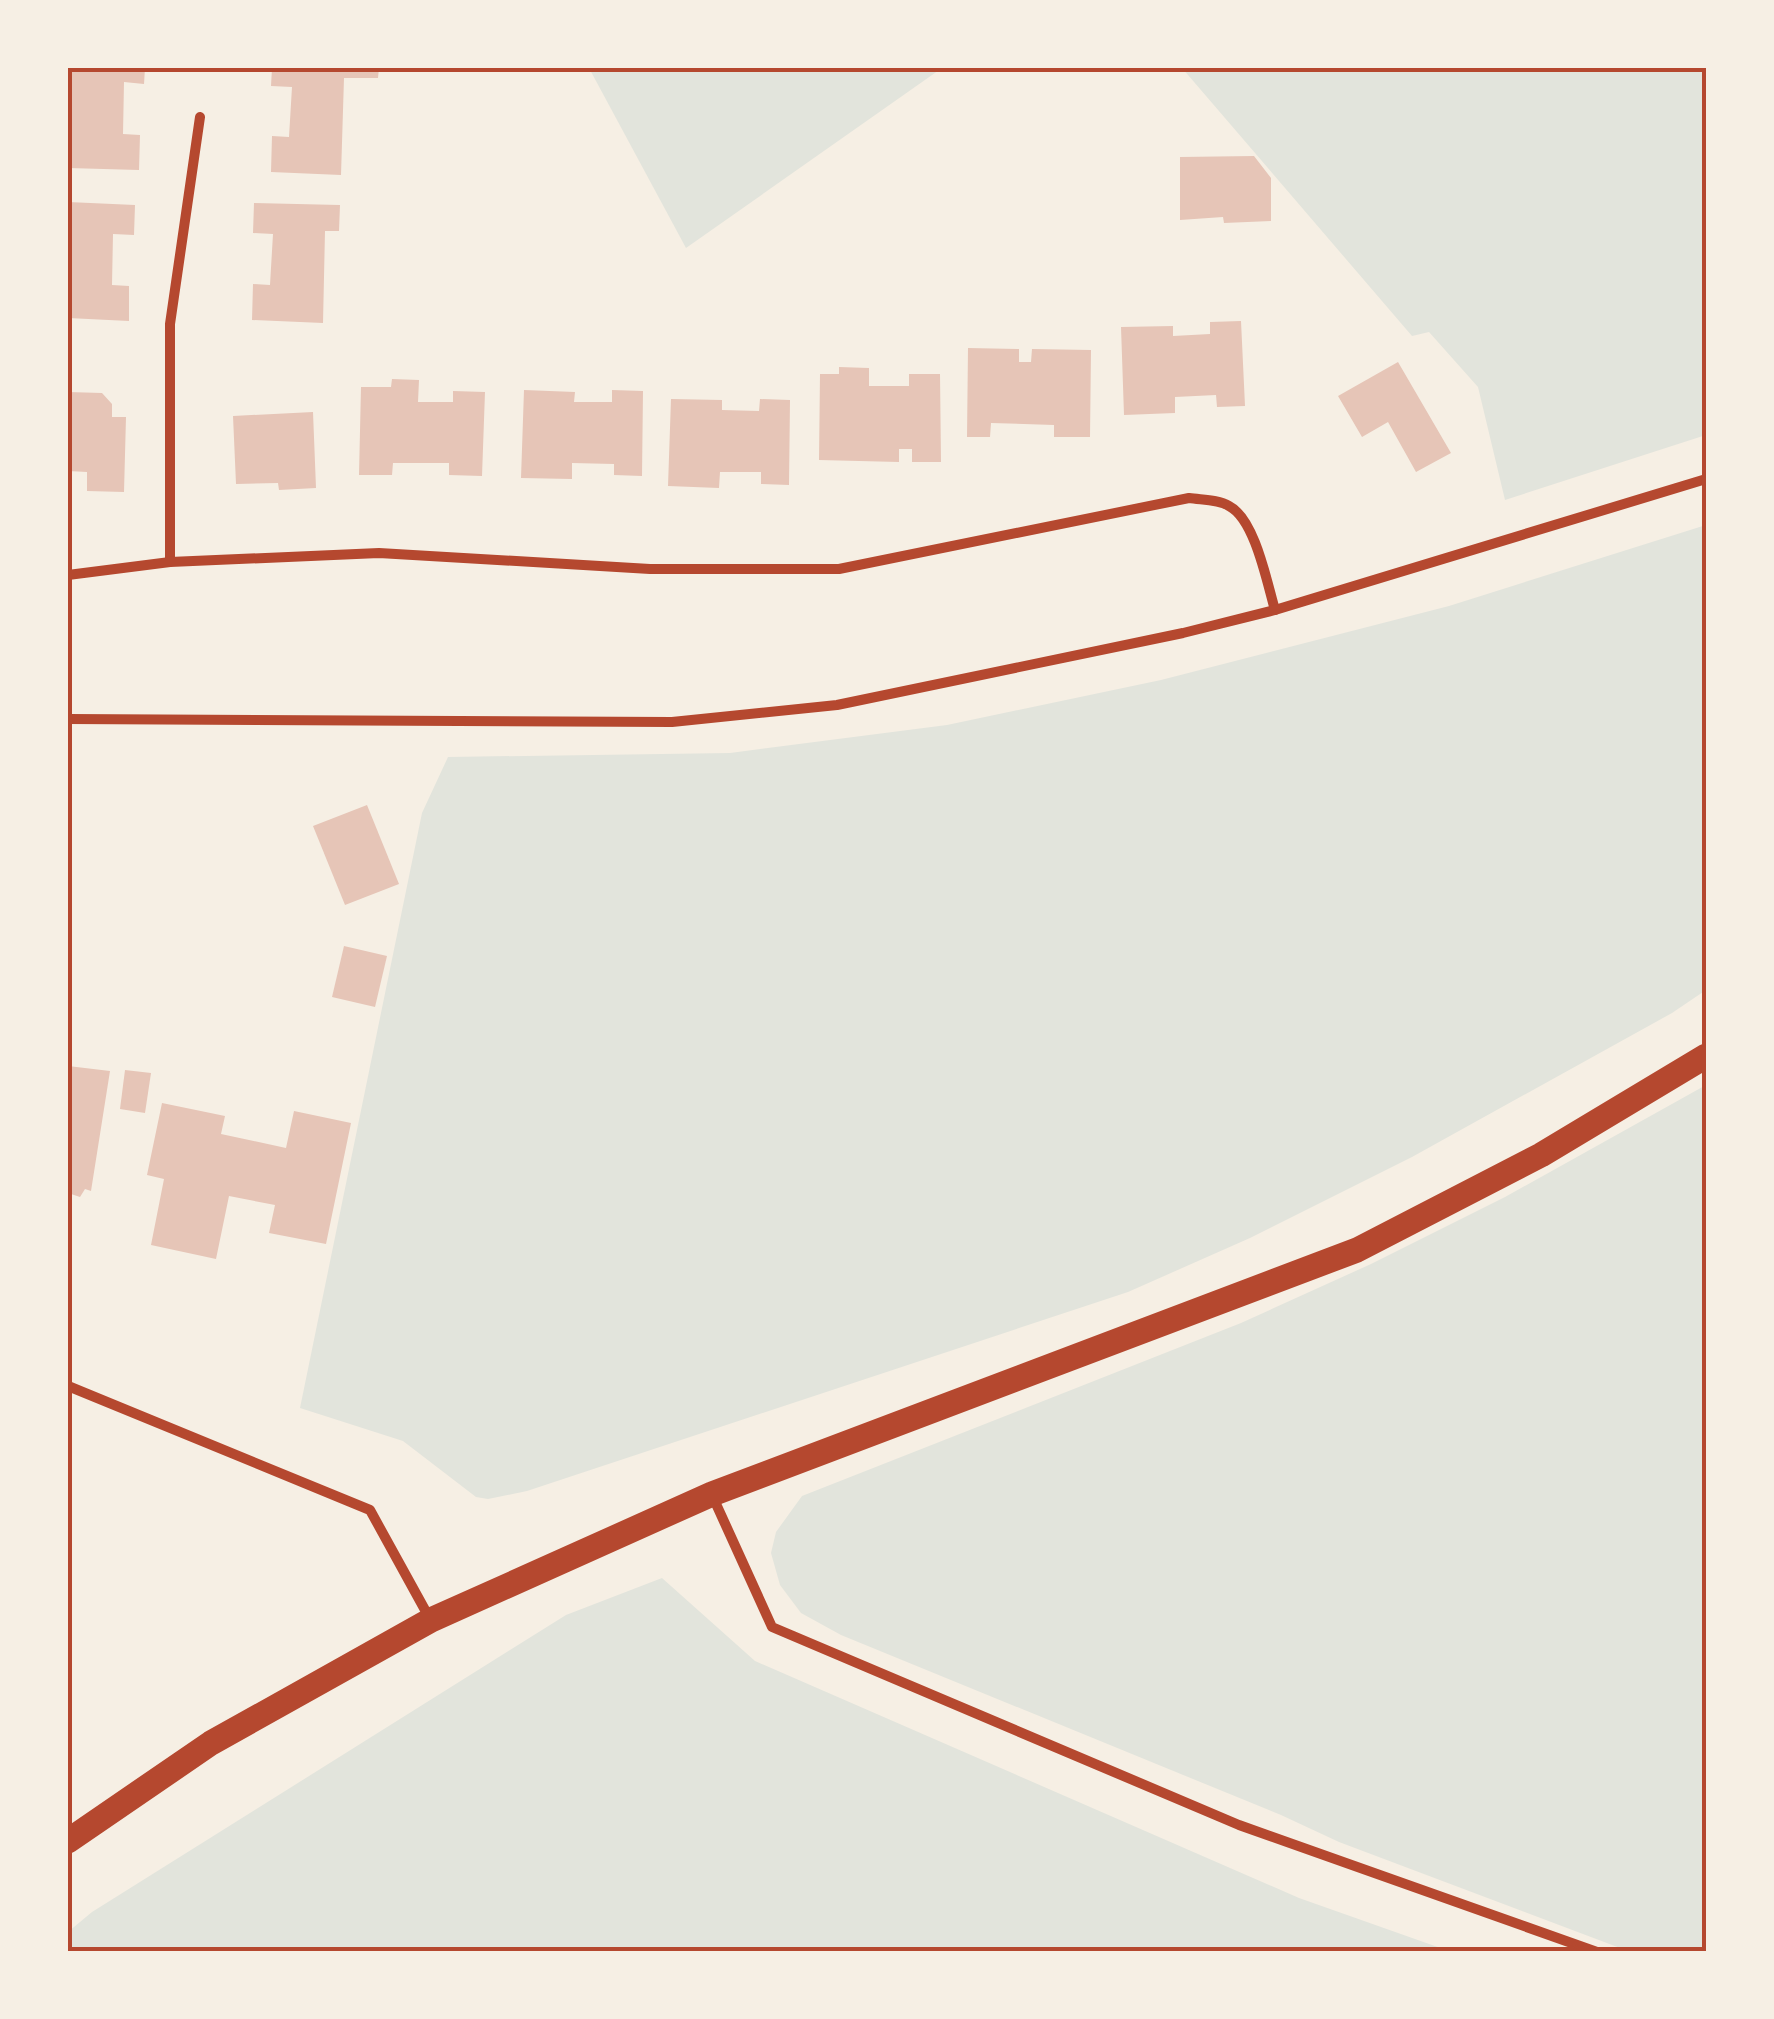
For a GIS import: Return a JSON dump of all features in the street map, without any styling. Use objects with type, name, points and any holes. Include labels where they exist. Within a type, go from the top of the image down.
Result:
[{"type":"main road","points":[[68,1841],[211,1743],[431,1620],[712,1494],[1358,1250],[1541,1155],[1706,1056]]},
{"type":"street","points":[[170,562],[170,324],[200,118]]},
{"type":"street","points":[[68,719],[672,722],[874,698],[1274,610],[1706,479]]},
{"type":"street","points":[[68,575],[170,562],[379,554],[702,570],[839,568],[1189,498],[1228,504],[1239,513],[1254,544],[1274,610]]},
{"type":"street","points":[[68,1386],[370,1510],[431,1620]]},
{"type":"street","points":[[712,1494],[772,1627],[1239,1824],[1597,1952]]},
{"type":"shaded area","points":[[589,68],[942,68],[686,248]]},
{"type":"shaded area","points":[[1182,68],[1706,68],[1706,435],[1505,500],[1478,387],[1429,332],[1412,336]]},
{"type":"shaded area","points":[[1706,525],[1706,990],[1672,1013],[1412,1157],[1250,1238],[1128,1292],[527,1491],[488,1499],[476,1497],[403,1441],[300,1408],[422,813],[448,757],[730,753],[947,725],[1161,680],[1449,606]]},
{"type":"shaded area","points":[[1706,1085],[1706,1951],[1628,1951],[1339,1842],[841,1635],[801,1613],[780,1585],[771,1553],[776,1532],[802,1496],[1241,1323],[1371,1264],[1505,1197]]},
{"type":"shaded area","points":[[662,1578],[755,1661],[1299,1898],[1449,1951],[68,1951],[68,1932],[92,1912],[566,1615]]},
{"type":"building","points":[[68,68],[145,68],[144,84],[124,82],[123,134],[140,135],[139,170],[68,168]]},
{"type":"building","points":[[272,68],[379,68],[378,78],[344,78],[341,175],[271,172],[272,136],[289,137],[292,87],[271,86]]},
{"type":"building","points":[[1254,156],[1271,178],[1271,221],[1224,223],[1223,217],[1180,220],[1180,157]]},
{"type":"building","points":[[68,202],[135,205],[134,235],[113,234],[112,285],[129,286],[129,321],[68,318]]},
{"type":"building","points":[[254,203],[340,205],[339,231],[325,231],[323,323],[252,320],[253,284],[270,285],[273,234],[253,233]]},
{"type":"building","points":[[1241,321],[1245,406],[1217,407],[1216,395],[1175,397],[1175,413],[1124,415],[1121,327],[1173,326],[1173,336],[1210,334],[1210,322]]},
{"type":"building","points":[[968,348],[1019,349],[1019,362],[1031,362],[1032,349],[1091,350],[1090,437],[1054,437],[1054,425],[991,423],[990,437],[967,437]]},
{"type":"building","points":[[1398,362],[1451,453],[1416,472],[1388,422],[1362,437],[1338,396]]},
{"type":"building","points":[[839,367],[869,368],[869,386],[909,386],[909,374],[940,374],[941,462],[912,462],[912,449],[899,449],[899,462],[819,460],[820,374],[839,374]]},
{"type":"building","points":[[392,379],[419,380],[418,402],[453,402],[453,391],[485,392],[482,476],[449,475],[449,463],[393,463],[392,475],[359,475],[361,387],[391,387]]},
{"type":"building","points":[[524,390],[575,392],[574,402],[612,402],[612,390],[643,391],[642,476],[614,475],[614,464],[572,463],[572,479],[521,478]]},
{"type":"building","points":[[68,392],[102,393],[112,404],[112,417],[126,417],[124,492],[87,491],[87,472],[68,471]]},
{"type":"building","points":[[671,399],[722,400],[722,410],[759,411],[760,399],[790,400],[789,485],[761,484],[761,472],[720,472],[719,488],[668,486]]},
{"type":"building","points":[[313,412],[316,488],[279,490],[278,483],[236,484],[233,416]]},
{"type":"building","points":[[367,805],[399,884],[345,905],[313,826]]},
{"type":"building","points":[[344,946],[387,956],[375,1007],[332,997]]},
{"type":"building","points":[[68,1066],[110,1071],[91,1191],[85,1189],[80,1197],[68,1193]]},
{"type":"building","points":[[125,1070],[151,1073],[145,1113],[120,1109]]},
{"type":"building","points":[[162,1103],[225,1116],[221,1134],[286,1148],[294,1111],[351,1123],[326,1244],[269,1233],[275,1205],[229,1196],[216,1259],[151,1245],[164,1179],[147,1175]]}]
